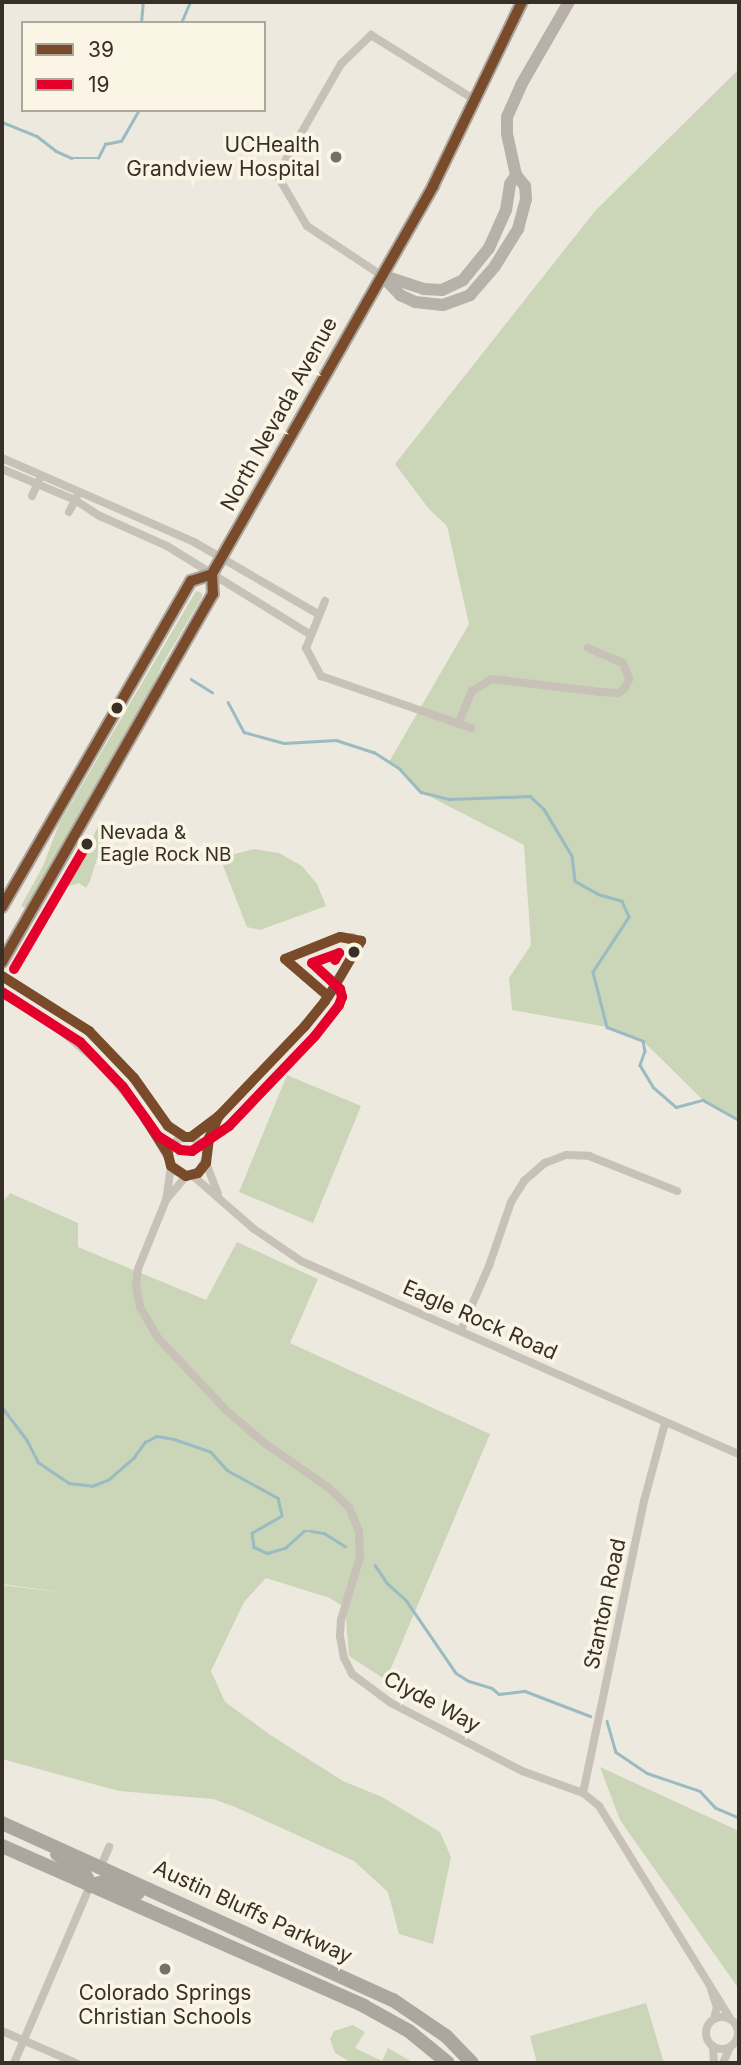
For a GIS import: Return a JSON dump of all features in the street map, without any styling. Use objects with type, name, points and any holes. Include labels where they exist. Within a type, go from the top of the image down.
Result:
[{"type":"main road","name":"North Nevada Avenue","points":[[2,962],[213,594],[212,574],[433,186],[522,2]]},
{"type":"main road","points":[[381,275],[400,295],[415,302],[443,305],[470,295],[495,266],[524,214],[525,186],[516,175],[507,134],[507,117],[521,85],[569,2]]},
{"type":"main road","points":[[381,275],[424,289],[442,290],[463,280],[489,248],[506,210],[510,184],[516,175]]},
{"type":"main road","name":"North Nevada Avenue","points":[[2,907],[191,581],[212,574]]},
{"type":"main road","name":"Austin Bluffs Parkway","points":[[2,1823],[393,2000],[446,2036],[472,2063]]},
{"type":"main road","points":[[24,1833],[79,1869],[90,1885],[106,1881],[205,1913]]},
{"type":"main road","name":"Austin Bluffs Parkway","points":[[2,1846],[364,2006],[409,2031],[448,2063]]},
{"type":"street","points":[[381,275],[307,226],[279,178],[280,170],[341,64],[370,35],[475,100]]},
{"type":"street","points":[[2,458],[194,542],[318,614]]},
{"type":"street","points":[[2,469],[75,500],[100,516],[167,546],[311,635]]},
{"type":"street","points":[[32,496],[41,475]]},
{"type":"street","points":[[69,512],[79,491]]},
{"type":"street","points":[[325,601],[306,648],[321,676],[471,728]]},
{"type":"street","points":[[458,723],[472,691],[492,679],[601,692],[624,689],[629,679],[623,663],[588,648]]},
{"type":"street","points":[[169,1154],[173,1143],[188,1137],[219,1116],[305,1026],[328,996],[361,941],[352,937],[340,937],[285,959],[328,996]]},
{"type":"street","points":[[2,976],[89,1031],[134,1078],[168,1126],[206,1150],[219,1116]]},
{"type":"street","points":[[2,994],[49,1021],[102,1065],[147,1120],[169,1154],[171,1166],[166,1200]]},
{"type":"street","name":"Eagle Rock Road","points":[[206,1150],[206,1163],[219,1197]]},
{"type":"street","points":[[461,1330],[489,1266],[511,1202],[524,1181],[545,1163],[566,1155],[589,1156],[677,1191]]},
{"type":"street","points":[[166,1200],[189,1175],[206,1163]]},
{"type":"street","name":"Eagle Rock Road","points":[[171,1166],[189,1175],[219,1197],[286,1253],[739,1454]]},
{"type":"street","name":"Clyde Way","points":[[166,1200],[138,1269],[136,1286],[142,1314],[158,1338],[248,1430],[329,1488],[349,1507],[359,1532],[360,1557],[341,1620],[340,1636],[344,1658],[352,1674],[391,1703],[511,1765],[583,1793],[610,1820],[711,1989],[717,2007],[706,2034],[713,2046],[715,2063]]},
{"type":"street","name":"Stanton Road","points":[[583,1793],[644,1501],[665,1423]]},
{"type":"street","points":[[101,1866],[109,1847]]},
{"type":"street","points":[[14,2063],[90,1885]]},
{"type":"street","name":"Clyde Way","points":[[711,1989],[719,1996],[730,2018]]},
{"type":"street","points":[[714,2019],[730,2018],[739,2031],[737,2040],[730,2047],[723,2063]]},
{"type":"street","points":[[2,2031],[76,2063]]},
{"type":"street","points":[[713,2046],[730,2047]]},
{"type":"green space","points":[[739,69],[739,1118],[703,1100],[643,1041],[607,1027],[512,1010],[509,978],[531,945],[524,845],[421,792],[400,769],[389,762],[469,624],[447,526],[429,509],[395,464],[595,211]]},
{"type":"green space","points":[[196,591],[202,593],[202,597],[162,665],[149,696],[25,908],[21,906],[43,866],[59,824]]},
{"type":"green space","points":[[100,822],[105,833],[90,881],[86,888],[79,883],[69,886],[63,882],[88,848]]},
{"type":"green space","points":[[254,849],[279,853],[302,866],[317,884],[326,906],[260,930],[247,927],[220,858]]},
{"type":"green space","points":[[287,1075],[361,1106],[313,1223],[239,1192]]},
{"type":"green space","points":[[10,1193],[78,1223],[78,1247],[206,1300],[237,1242],[318,1279],[290,1343],[490,1434],[386,1680],[349,1656],[345,1608],[330,1598],[266,1578],[244,1602],[211,1671],[225,1702],[272,1736],[343,1781],[382,1797],[440,1832],[451,1857],[433,1944],[399,1934],[388,1892],[354,1861],[235,1807],[213,1799],[119,1791],[2,1759],[2,1585],[75,1594],[2,1584],[2,1203]]},
{"type":"green space","points":[[600,1767],[739,1831],[739,1989],[620,1820]]},
{"type":"green space","points":[[646,2003],[664,2063],[537,2063],[530,2036]]},
{"type":"green space","points":[[353,2025],[365,2032],[355,2048],[382,2061],[388,2048],[414,2063],[347,2063],[347,2060],[335,2053],[330,2039],[334,2031]]},
{"type":"waterway","points":[[141,21],[143,2]]},
{"type":"waterway","points":[[182,21],[190,2]]},
{"type":"waterway","points":[[2,122],[37,136],[56,151],[72,158],[98,158],[105,144],[121,141],[138,112]]},
{"type":"waterway","points":[[191,679],[212,692]]},
{"type":"waterway","points":[[228,702],[244,732],[284,743],[336,740],[374,752],[400,769],[421,792],[450,799],[530,796],[544,809],[572,856],[575,881],[598,894],[622,901],[629,917],[593,972],[607,1027],[643,1041],[645,1051],[640,1065],[653,1087],[676,1107],[703,1100],[739,1120]]},
{"type":"waterway","points":[[2,1407],[27,1440],[38,1462],[69,1483],[92,1486],[108,1480],[134,1457],[145,1442],[157,1436],[174,1439],[211,1452],[227,1470],[278,1498],[282,1516],[252,1533],[254,1547],[267,1553],[285,1548],[304,1531],[324,1533],[345,1546]]},
{"type":"waterway","points":[[375,1565],[387,1583],[406,1600],[456,1673],[469,1681],[492,1688],[499,1694],[525,1691],[590,1716]]},
{"type":"waterway","points":[[607,1721],[616,1752],[647,1773],[700,1791],[716,1808],[739,1818]]},
{"type":"transit line","name":"39","points":[[2,962],[213,594],[212,574],[433,186],[522,2]]},
{"type":"transit line","name":"39","points":[[2,907],[191,581],[212,574]]},
{"type":"transit line","name":"19","points":[[14,969],[87,844]]},
{"type":"transit line","name":"39","points":[[2,976],[89,1031],[134,1078],[168,1126],[185,1137],[191,1137],[219,1116],[305,1026],[325,1001],[333,989],[361,941],[340,937],[285,959],[328,996]]},
{"type":"transit line","name":"19","points":[[2,992],[80,1042],[123,1087],[158,1136],[180,1150],[192,1151],[229,1126],[315,1036],[339,1005],[342,997],[340,989],[312,963],[339,953],[335,960]]},
{"type":"transit line","name":"39","points":[[145,1118],[168,1154],[171,1166],[186,1176],[198,1173],[206,1163],[209,1138],[219,1116]]},
{"type":"place","name":"UCHealth Grandview Hospital","points":[[336,157]]},
{"type":"place","name":"Nevada & Eagle Rock NB","points":[[87,844]]},
{"type":"place","name":"Colorado Springs Christian Schools","points":[[165,1969]]}]
